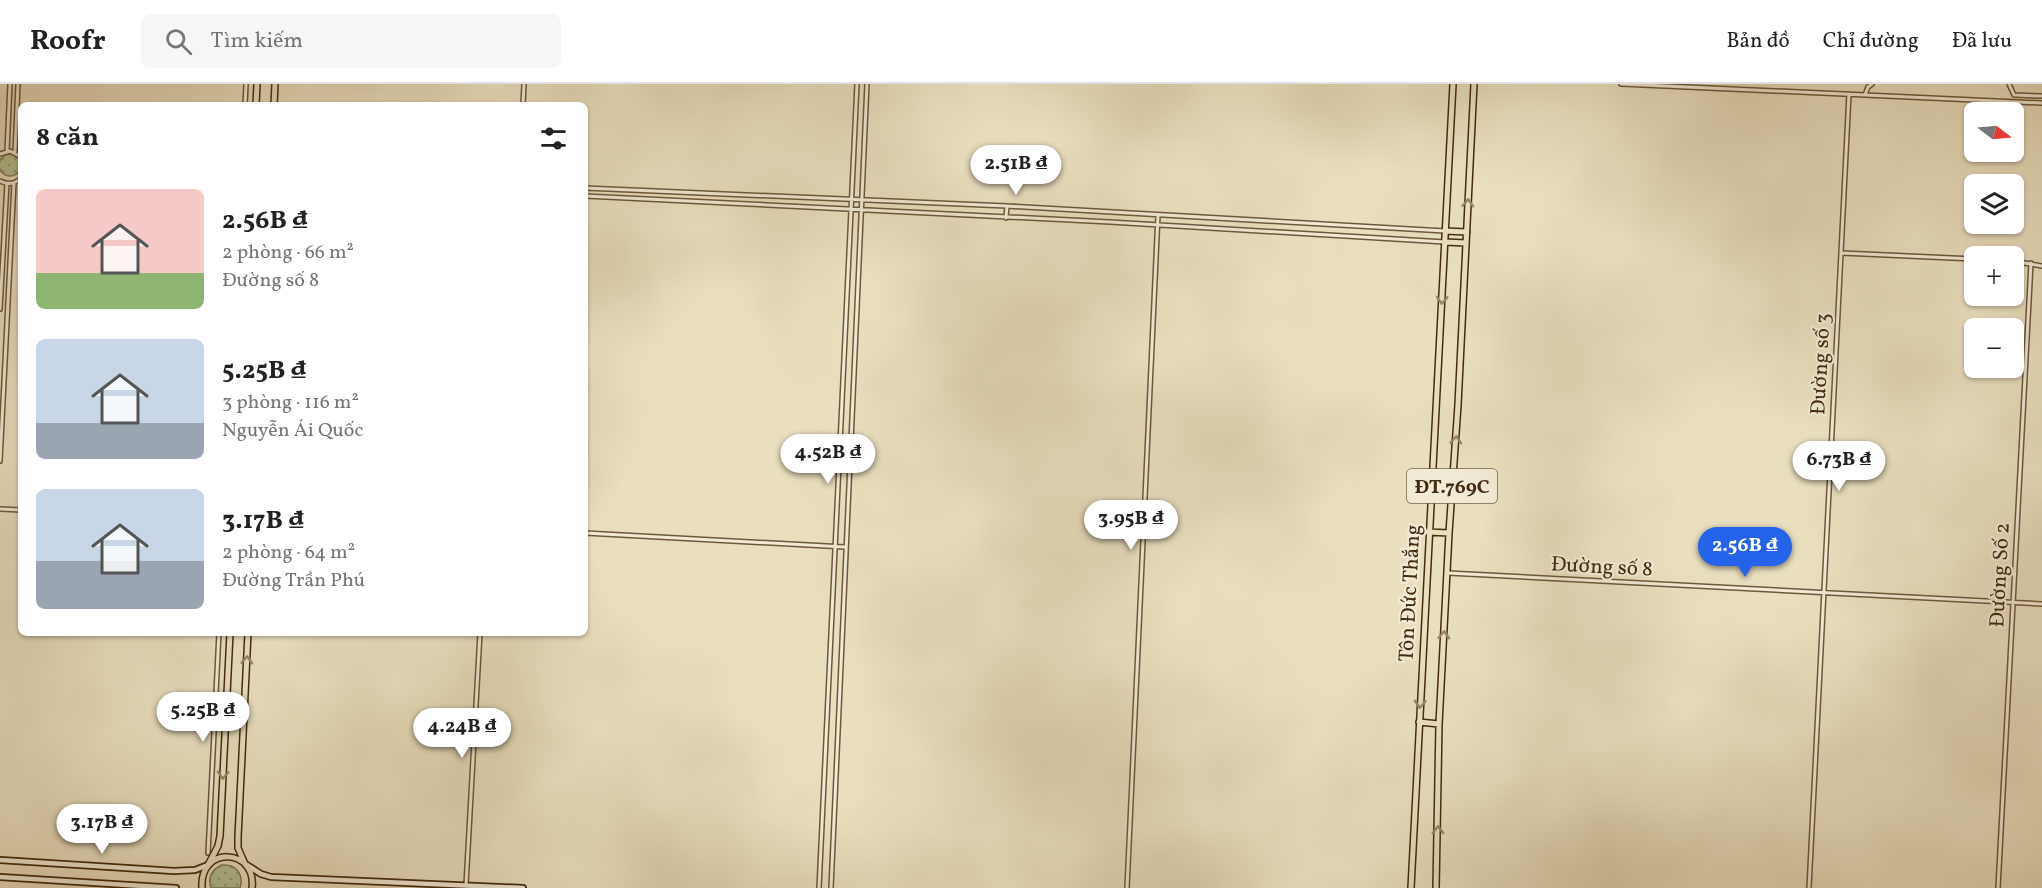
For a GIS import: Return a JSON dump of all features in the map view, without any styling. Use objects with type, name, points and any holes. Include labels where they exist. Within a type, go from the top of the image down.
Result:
[{"type":"main road","points":[[256,102],[257,84]]},
{"type":"main road","points":[[274,102],[275,84]]},
{"type":"main road","name":"Tôn Đức Thắng","points":[[1411,888],[1453,84]]},
{"type":"main road","name":"Tôn Đức Thắng","points":[[1436,888],[1440,724],[1449,533],[1458,405],[1474,84]]},
{"type":"main road","points":[[1445,231],[1467,232]]},
{"type":"main road","points":[[1445,242],[1466,243]]},
{"type":"main road","points":[[1428,532],[1449,533]]},
{"type":"main road","points":[[201,888],[203,872],[218,846],[230,636]]},
{"type":"main road","points":[[248,636],[238,848],[252,878],[252,888]]},
{"type":"main road","points":[[1419,722],[1440,724]]},
{"type":"main road","points":[[0,860],[195,870],[214,860],[230,856],[261,874],[271,877],[521,888]]},
{"type":"main road","points":[[0,877],[176,888]]},
{"type":"street","points":[[7,151],[10,84]]},
{"type":"street","points":[[15,152],[18,84]]},
{"type":"street","points":[[245,102],[246,84]]},
{"type":"street","points":[[523,102],[524,84]]},
{"type":"street","points":[[819,888],[857,84]]},
{"type":"street","points":[[831,888],[867,84]]},
{"type":"street","points":[[1621,84],[2042,103]]},
{"type":"street","points":[[1865,95],[1872,84]]},
{"type":"street","points":[[2009,84],[2015,95],[2042,96]]},
{"type":"street","name":"Đường số 3","points":[[1809,888],[1849,94]]},
{"type":"street","points":[[0,154],[7,151],[18,154]]},
{"type":"street","points":[[0,181],[14,183],[18,180]]},
{"type":"street","points":[[0,309],[7,183]]},
{"type":"street","points":[[0,461],[14,183]]},
{"type":"street","points":[[588,188],[852,198],[1445,231]]},
{"type":"street","points":[[588,196],[1445,242]]},
{"type":"street","points":[[1006,218],[1007,206]]},
{"type":"street","points":[[1127,888],[1158,215]]},
{"type":"street","points":[[1287,232],[1288,222]]},
{"type":"street","points":[[1842,253],[1964,259]]},
{"type":"street","points":[[2024,262],[2042,266]]},
{"type":"street","name":"Đường Số 2","points":[[1998,888],[2031,263]]},
{"type":"street","points":[[843,382],[853,383]]},
{"type":"street","points":[[0,509],[18,510]]},
{"type":"street","points":[[588,533],[845,547]]},
{"type":"street","name":"Đường số 8","points":[[1448,573],[2042,604]]},
{"type":"street","points":[[208,853],[219,636]]},
{"type":"street","points":[[466,885],[480,636]]},
{"type":"street","points":[[826,732],[837,732]]},
{"type":"green space","points":[[14,155],[18,157],[18,173],[10,176],[2,173],[-1,165],[2,157]]},
{"type":"green space","points":[[222,865],[231,866],[238,871],[241,878],[240,888],[211,888],[211,874]]}]
